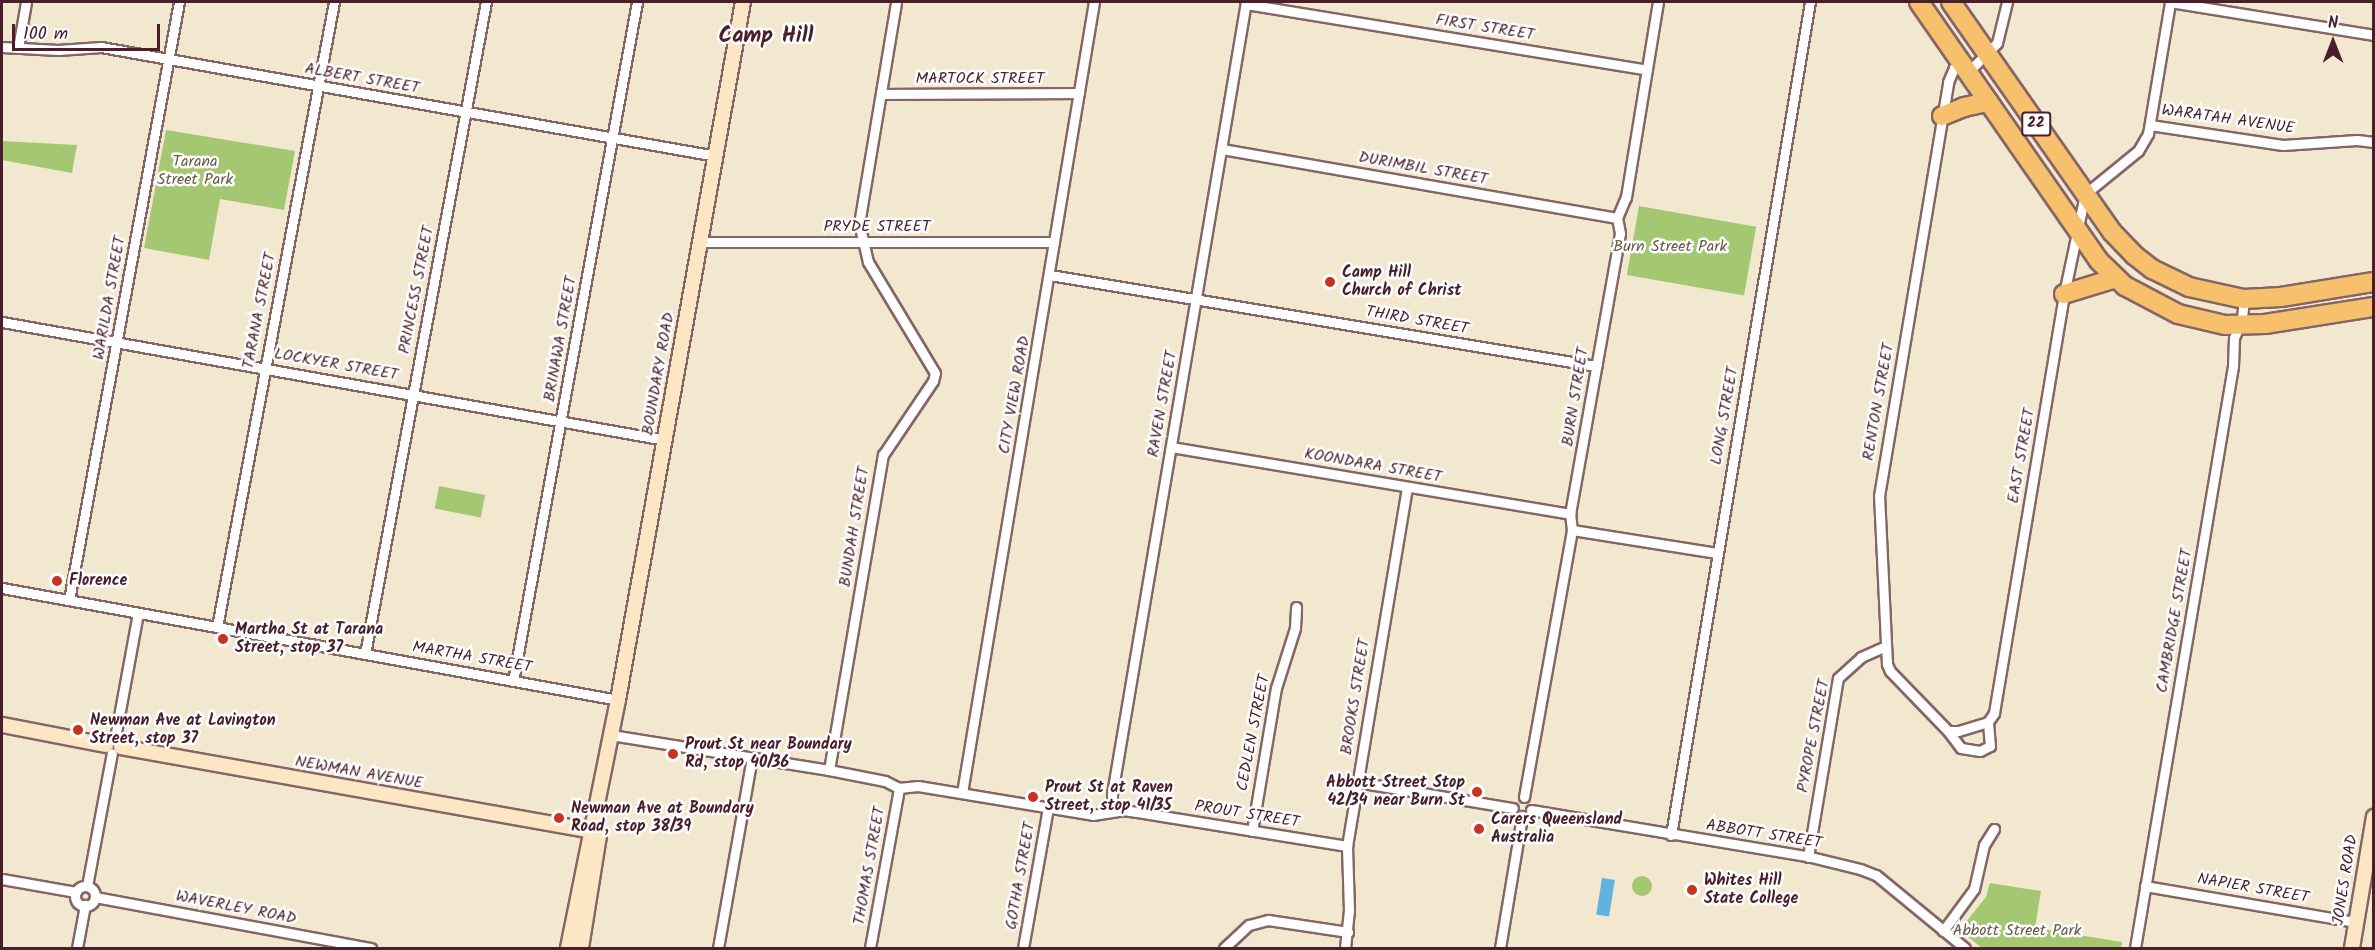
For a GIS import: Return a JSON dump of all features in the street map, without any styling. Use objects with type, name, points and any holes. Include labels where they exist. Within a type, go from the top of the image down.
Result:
[{"type":"highway","name":"22","points":[[1919,2],[2099,261],[2116,278],[2142,296],[2178,314],[2204,322],[2239,326],[2285,322],[2373,307]]},
{"type":"highway","name":"22","points":[[1951,2],[2112,232],[2134,255],[2152,269],[2189,287],[2244,298],[2281,297],[2373,282]]},
{"type":"highway","points":[[1942,116],[1964,106],[1988,102]]},
{"type":"highway","points":[[2064,294],[2116,278]]},
{"type":"main road","name":"BOUNDARY ROAD","points":[[568,948],[618,700],[743,2]]},
{"type":"main road","name":"NEWMAN AVENUE","points":[[2,725],[591,831]]},
{"type":"main road","name":"BOUNDARY ROAD","points":[[581,948],[600,830],[608,753]]},
{"type":"main road","name":"JONES ROAD","points":[[2352,948],[2373,817]]},
{"type":"street","points":[[18,48],[26,2]]},
{"type":"street","name":"WARILDA STREET","points":[[69,600],[179,2]]},
{"type":"street","name":"TARANA STREET","points":[[217,627],[334,2]]},
{"type":"street","name":"PRINCESS STREET","points":[[365,654],[486,2]]},
{"type":"street","name":"BRINAWA STREET","points":[[513,681],[637,2]]},
{"type":"street","name":"BUNDAH STREET","points":[[830,770],[883,455],[933,381],[935,372],[868,262],[859,224],[896,2]]},
{"type":"street","name":"CITY VIEW ROAD","points":[[962,793],[1094,2]]},
{"type":"street","name":"BURN STREET","points":[[1524,797],[1572,530],[1570,514],[1620,233],[1617,218],[1626,197],[1658,2]]},
{"type":"street","name":"LONG STREET","points":[[1671,835],[1810,2]]},
{"type":"street","points":[[1964,68],[1972,68],[2000,40],[2007,2]]},
{"type":"street","points":[[2085,194],[2138,151],[2148,134],[2170,2],[2373,35]]},
{"type":"street","name":"FIRST STREET","points":[[1246,3],[1647,70]]},
{"type":"street","name":"RAVEN STREET","points":[[1112,812],[1112,794],[1246,3]]},
{"type":"street","name":"ALBERT STREET","points":[[2,47],[58,50],[100,47],[716,156]]},
{"type":"street","name":"RENTON STREET","points":[[1964,68],[1954,68],[1942,116],[1881,480],[1886,646],[1887,664],[1896,680],[1948,731],[1961,748],[1980,752],[1990,746],[1988,722]]},
{"type":"street","name":"MARTOCK STREET","points":[[880,94],[1079,93]]},
{"type":"street","name":"WARATAH AVENUE","points":[[2150,125],[2283,145],[2357,140],[2373,142]]},
{"type":"street","name":"DURIMBIL STREET","points":[[1222,148],[1617,218]]},
{"type":"street","name":"EAST STREET","points":[[1988,722],[1994,713],[2064,294],[2085,194]]},
{"type":"street","name":"PRYDE STREET","points":[[699,242],[1054,242]]},
{"type":"street","points":[[1050,275],[1197,299]]},
{"type":"street","name":"CAMBRIDGE STREET","points":[[2135,948],[2234,366],[2235,338],[2244,298]]},
{"type":"street","name":"THIRD STREET","points":[[1197,299],[1596,366]]},
{"type":"street","name":"LOCKYER STREET","points":[[2,322],[665,440]]},
{"type":"street","name":"KOONDARA STREET","points":[[1171,447],[1570,514]]},
{"type":"street","name":"BROOKS STREET","points":[[1346,948],[1348,932],[1347,846],[1407,487]]},
{"type":"street","points":[[1572,530],[1717,553]]},
{"type":"street","name":"MARTHA STREET","points":[[2,588],[618,700]]},
{"type":"street","name":"CEDLEN STREET","points":[[1252,831],[1276,688],[1295,628],[1296,607]]},
{"type":"street","points":[[87,886],[138,613]]},
{"type":"street","name":"PYROPE STREET","points":[[1808,856],[1838,678],[1861,657],[1886,646]]},
{"type":"street","points":[[1948,731],[1958,731],[1988,722]]},
{"type":"street","name":"PROUT STREET","points":[[611,735],[830,770],[885,781],[899,788],[918,786],[1093,815],[1137,812],[1347,846]]},
{"type":"street","points":[[718,948],[752,758]]},
{"type":"street","points":[[1357,782],[1512,808],[1522,816]]},
{"type":"street","name":"THOMAS STREET","points":[[870,948],[899,788]]},
{"type":"street","points":[[1500,948],[1522,816],[1531,810],[1530,800],[1524,797],[1515,799],[1512,808]]},
{"type":"street","name":"GOTHA STREET","points":[[1023,948],[1048,808]]},
{"type":"street","name":"ABBOTT STREET","points":[[1531,810],[1808,856],[1860,869],[1876,875],[1965,948]]},
{"type":"street","points":[[1943,931],[1974,889],[1984,845],[1994,830]]},
{"type":"street","points":[[2,879],[76,892]]},
{"type":"street","points":[[87,886],[93,889],[95,897],[92,903],[85,905],[76,900],[76,892],[81,887],[87,886]]},
{"type":"street","name":"NAPIER STREET","points":[[2145,886],[2356,922]]},
{"type":"street","name":"WAVERLEY ROAD","points":[[95,897],[371,948]]},
{"type":"street","points":[[76,948],[85,905]]},
{"type":"street","points":[[1224,948],[1249,925],[1268,920],[1348,932]]},
{"type":"green space","name":"Tarana Street Park","points":[[166,130],[295,151],[284,210],[220,199],[209,260],[144,248]]},
{"type":"green space","points":[[2,141],[77,145],[72,173],[2,160]]},
{"type":"green space","name":"Burn Street Park","points":[[1639,206],[1756,227],[1744,296],[1627,275]]},
{"type":"green space","points":[[439,486],[485,495],[481,518],[435,509]]},
{"type":"green space","points":[[1638,876],[1646,876],[1652,882],[1652,890],[1646,896],[1638,896],[1632,890],[1632,882]]},
{"type":"green space","name":"Abbott Street Park","points":[[1990,883],[2041,891],[2035,928],[2122,942],[2121,948],[1982,948],[1963,933],[1962,927],[1986,897]]},
{"type":"water","points":[[1602,878],[1615,880],[1609,917],[1596,915]]},
{"type":"place","name":"Camp Hill Church of Christ","points":[[1330,282]]},
{"type":"place","name":"Florence","points":[[57,581]]},
{"type":"place","name":"Martha St at Tarana Street, stop 37","points":[[223,639]]},
{"type":"place","name":"Newman Ave at Lavington Street, stop 37","points":[[78,730]]},
{"type":"place","name":"Prout St near Boundary Rd, stop 40/36","points":[[673,754]]},
{"type":"place","name":"Abbott Street Stop 42/34 near Burn St","points":[[1477,792]]},
{"type":"place","name":"Prout St at Raven Street, stop 41/35","points":[[1033,797]]},
{"type":"place","name":"Newman Ave at Boundary Road, stop 38/39","points":[[559,818]]},
{"type":"place","name":"Carers Queensland Australia","points":[[1479,829]]},
{"type":"place","name":"Whites Hill State College","points":[[1692,890]]},
{"type":"district","name":"Camp Hill","points":[[766,37]]}]
